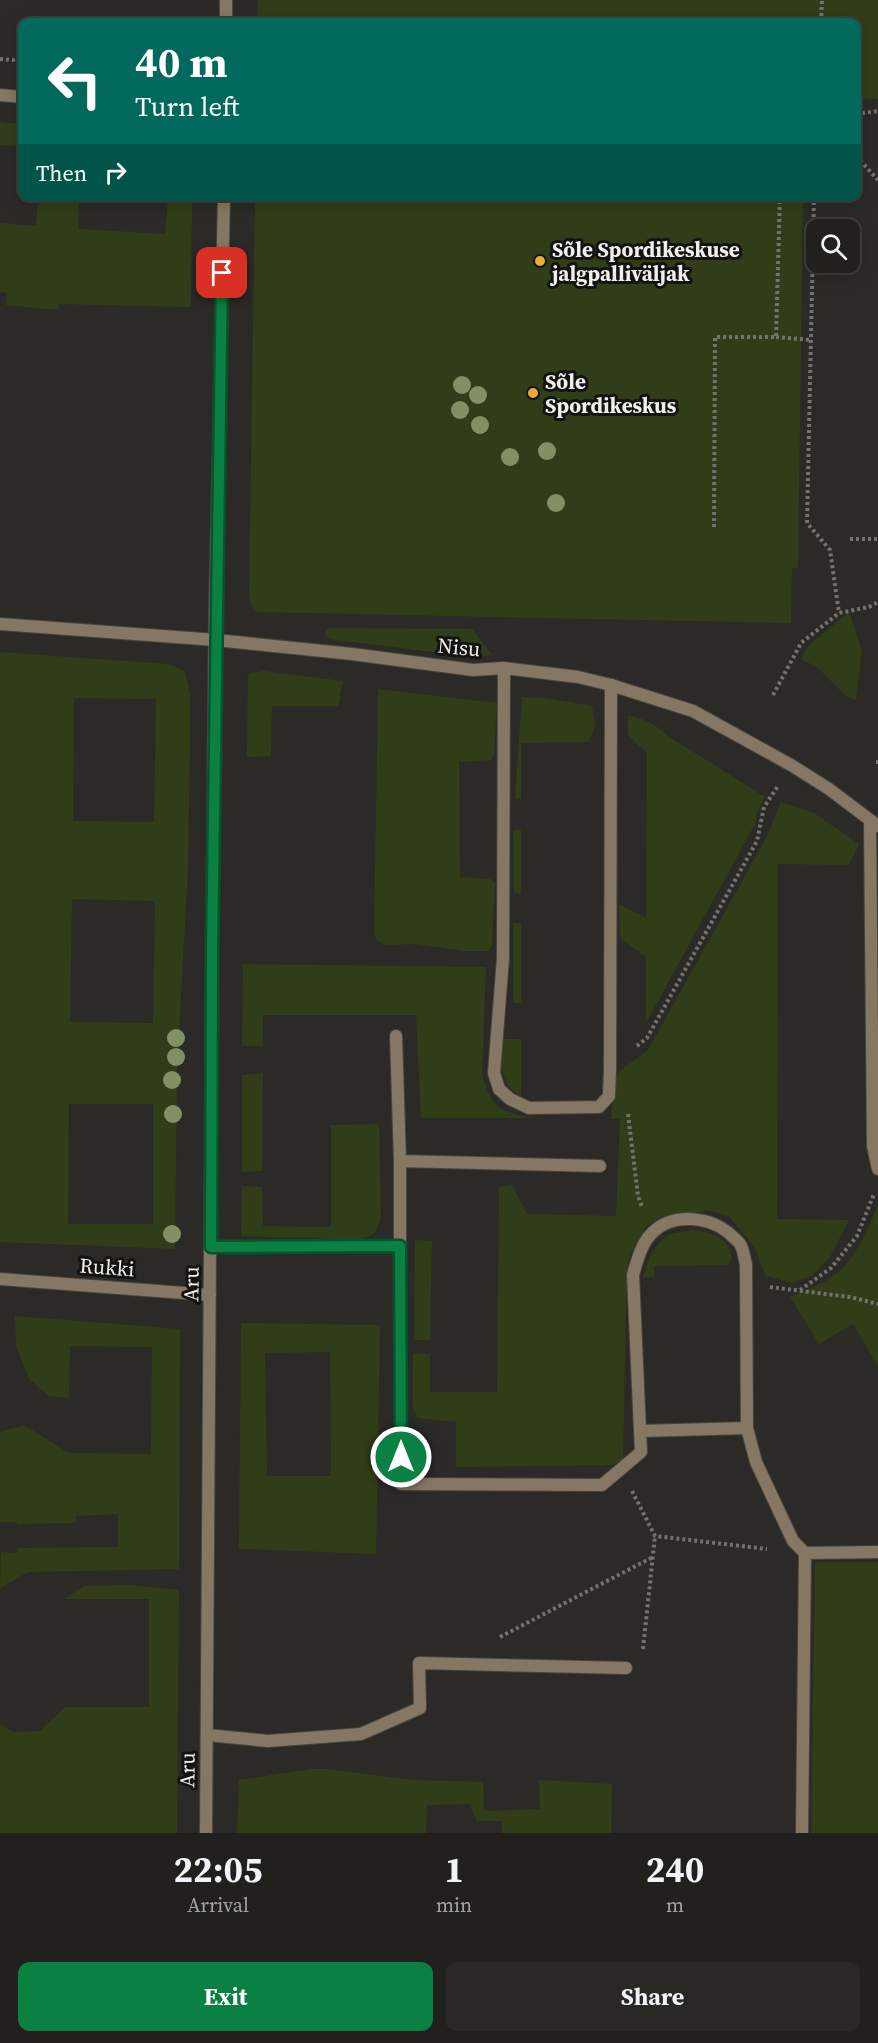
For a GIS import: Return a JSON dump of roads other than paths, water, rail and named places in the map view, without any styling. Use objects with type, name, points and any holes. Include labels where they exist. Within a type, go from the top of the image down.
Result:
[{"type":"street","points":[[226,0],[226,18]]},
{"type":"street","points":[[0,95],[18,97]]},
{"type":"street","name":"Aru","points":[[206,1833],[212,951],[224,201]]},
{"type":"street","name":"Nisu","points":[[0,624],[216,640],[352,654],[472,670],[504,668],[578,677],[693,711],[791,765],[829,789],[874,824]]},
{"type":"street","points":[[504,668],[503,958],[494,1073],[499,1089],[510,1099],[529,1108],[598,1107],[609,1096],[611,685]]},
{"type":"street","points":[[874,824],[873,1146],[878,1169]]},
{"type":"street","points":[[396,1036],[401,1457]]},
{"type":"street","points":[[399,1161],[600,1166]]},
{"type":"street","points":[[401,1484],[602,1485],[641,1452],[633,1275],[641,1251],[652,1233],[674,1220],[708,1220],[725,1229],[741,1245],[746,1264],[747,1428],[756,1462],[793,1541],[805,1553],[802,1833]]},
{"type":"street","points":[[211,1247],[400,1246]]},
{"type":"street","name":"Rukki","points":[[0,1279],[210,1295]]},
{"type":"street","points":[[640,1431],[747,1428]]},
{"type":"street","points":[[805,1553],[878,1552]]},
{"type":"street","points":[[207,1735],[268,1741],[361,1734],[420,1708],[419,1663],[627,1668]]},
{"type":"place","name":"Sõle Spordikeskuse jalgpalliväljak","points":[[540,261]]},
{"type":"place","name":"Sõle Spordikeskus","points":[[533,393]]}]
